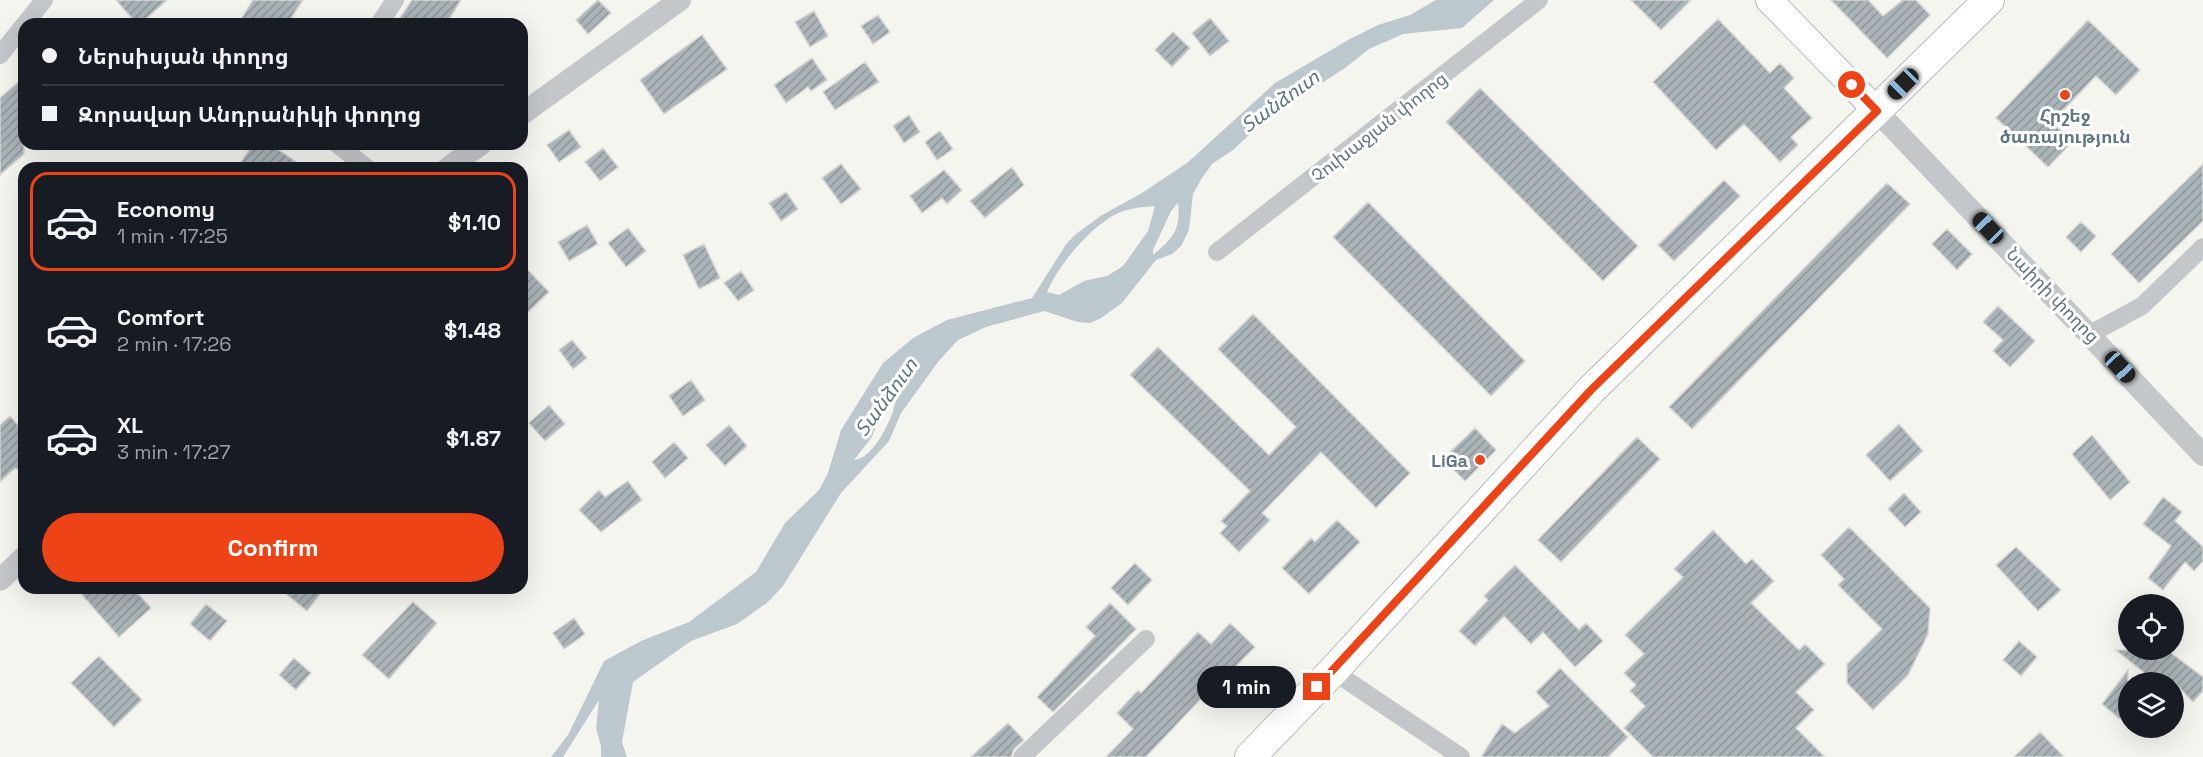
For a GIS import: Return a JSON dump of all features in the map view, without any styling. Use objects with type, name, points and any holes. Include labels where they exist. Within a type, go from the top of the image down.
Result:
[{"type":"highway","points":[[1250,757],[1333,671],[1591,390],[1989,0]]},
{"type":"main road","points":[[1770,0],[1877,111]]},
{"type":"street","points":[[30,18],[44,0]]},
{"type":"street","points":[[384,18],[395,0]]},
{"type":"street","points":[[528,110],[680,0]]},
{"type":"street","name":"Չուխաջյան փողոց","points":[[1217,252],[1539,0]]},
{"type":"street","points":[[0,55],[18,32]]},
{"type":"street","name":"Նաիրի փողոց","points":[[1877,111],[2203,455]]},
{"type":"street","points":[[344,150],[360,162]]},
{"type":"street","points":[[456,162],[473,150]]},
{"type":"street","points":[[2090,334],[2142,306],[2203,248]]},
{"type":"street","points":[[0,580],[18,563]]},
{"type":"street","points":[[1022,757],[1146,639]]},
{"type":"street","points":[[1333,671],[1461,757]]},
{"type":"water","name":"Տանձուտ","points":[[1436,0],[1494,0],[1462,28],[1403,34],[1369,49],[1345,68],[1265,120],[1233,150],[1212,164],[1202,178],[1193,194],[1189,230],[1181,246],[1172,254],[1156,260],[1122,303],[1101,318],[1090,323],[1078,322],[1044,311],[986,327],[958,340],[938,362],[901,413],[889,441],[841,493],[783,586],[767,603],[737,624],[691,641],[633,682],[622,742],[627,757],[601,757],[601,746],[596,728],[599,700],[563,757],[551,757],[568,735],[604,661],[641,641],[689,622],[756,572],[785,523],[819,490],[828,473],[841,430],[883,363],[913,338],[947,320],[1032,298],[1067,243],[1076,234],[1102,215],[1142,193],[1187,163],[1275,83],[1350,39],[1378,25],[1410,15]],"holes":[[[1178,203],[1177,227],[1166,243],[1153,255],[1153,250],[1171,211]],[[1155,206],[1148,231],[1123,266],[1107,276],[1084,281],[1059,295],[1047,292],[1059,270],[1087,236],[1108,219],[1132,209]],[[896,398],[892,415],[882,435],[868,453],[854,460],[872,437],[883,407]]]},
{"type":"building","points":[[116,0],[167,0],[147,18],[132,18]]},
{"type":"building","points":[[253,0],[303,0],[291,18],[242,18]]},
{"type":"building","points":[[412,0],[461,0],[450,18],[400,18]]},
{"type":"building","points":[[598,0],[611,13],[588,34],[576,20]]},
{"type":"building","points":[[1631,0],[1691,0],[1661,30]]},
{"type":"building","points":[[1831,0],[1868,0],[1883,16],[1903,0],[1916,0],[1930,15],[1887,58]]},
{"type":"building","points":[[814,11],[828,36],[810,47],[795,22]]},
{"type":"building","points":[[878,15],[890,32],[873,44],[861,26]]},
{"type":"building","points":[[1210,18],[1229,41],[1210,56],[1192,33]]},
{"type":"building","points":[[1718,19],[1770,73],[1780,63],[1794,78],[1784,88],[1812,118],[1791,137],[1798,145],[1780,162],[1744,124],[1716,150],[1653,82]]},
{"type":"building","points":[[2088,20],[2140,70],[2116,95],[2096,76],[2052,122],[2072,142],[2048,167],[1996,118]]},
{"type":"building","points":[[1173,32],[1190,48],[1172,67],[1155,50]]},
{"type":"building","points":[[702,35],[727,69],[664,114],[640,80]]},
{"type":"building","points":[[812,58],[827,80],[811,91],[808,87],[786,103],[774,85]]},
{"type":"building","points":[[865,62],[879,82],[835,110],[823,92]]},
{"type":"building","points":[[18,82],[18,150],[24,150],[24,154],[0,175],[0,98]]},
{"type":"building","points":[[1480,88],[1638,246],[1603,281],[1446,122]]},
{"type":"building","points":[[909,115],[920,132],[904,143],[893,126]]},
{"type":"building","points":[[569,130],[581,147],[559,162],[547,145]]},
{"type":"building","points":[[940,131],[953,149],[937,160],[925,142]]},
{"type":"building","points":[[603,148],[618,167],[600,181],[585,162]]},
{"type":"building","points":[[249,150],[279,150],[296,162],[241,162]]},
{"type":"building","points":[[841,164],[861,189],[841,204],[822,178]]},
{"type":"building","points":[[2203,164],[2203,221],[2139,283],[2111,254]]},
{"type":"building","points":[[1012,167],[1024,185],[985,218],[970,201]]},
{"type":"building","points":[[944,170],[962,190],[947,204],[942,198],[922,213],[910,196]]},
{"type":"building","points":[[1724,180],[1740,196],[1674,261],[1658,245]]},
{"type":"building","points":[[1887,183],[1910,204],[1692,429],[1669,407]]},
{"type":"building","points":[[786,192],[798,209],[781,221],[769,203]]},
{"type":"building","points":[[1368,202],[1525,361],[1491,396],[1333,237]]},
{"type":"building","points":[[2081,222],[2096,236],[2081,252],[2066,237]]},
{"type":"building","points":[[587,225],[598,244],[569,261],[558,242]]},
{"type":"building","points":[[628,228],[646,251],[626,267],[608,243]]},
{"type":"building","points":[[1947,229],[1972,254],[1957,270],[1932,244]]},
{"type":"building","points":[[704,244],[720,278],[699,289],[683,255]]},
{"type":"building","points":[[528,270],[549,292],[528,312]]},
{"type":"building","points":[[741,271],[754,290],[738,301],[724,283]]},
{"type":"building","points":[[1998,306],[2035,341],[2010,367],[1993,351],[2003,340],[1983,322]]},
{"type":"building","points":[[1253,314],[1410,473],[1376,508],[1321,452],[1262,513],[1270,520],[1239,552],[1220,533],[1227,526],[1221,521],[1250,491],[1130,375],[1158,347],[1269,455],[1296,427],[1218,349]]},
{"type":"building","points":[[572,340],[587,358],[573,369],[559,350]]},
{"type":"building","points":[[691,380],[705,400],[683,416],[669,396]]},
{"type":"building","points":[[549,405],[565,424],[545,441],[529,423]]},
{"type":"building","points":[[10,416],[18,425],[18,469],[15,468],[0,482],[0,425]]},
{"type":"building","points":[[1899,424],[1923,451],[1890,481],[1866,455]]},
{"type":"building","points":[[729,425],[747,446],[725,466],[706,445]]},
{"type":"building","points":[[1475,428],[1496,450],[1465,481],[1443,459]]},
{"type":"building","points":[[2092,435],[2130,482],[2110,500],[2072,454]]},
{"type":"building","points":[[1637,437],[1660,459],[1561,562],[1538,540]]},
{"type":"building","points":[[674,442],[688,458],[665,478],[652,462]]},
{"type":"building","points":[[628,481],[642,500],[601,532],[579,510],[599,490],[605,497]]},
{"type":"building","points":[[1904,493],[1921,512],[1905,527],[1888,509]]},
{"type":"building","points":[[2163,497],[2182,512],[2175,521],[2203,547],[2203,561],[2194,571],[2185,562],[2163,590],[2148,578],[2171,546],[2143,524]]},
{"type":"building","points":[[1337,520],[1360,542],[1309,594],[1282,568],[1311,538],[1315,542]]},
{"type":"building","points":[[1849,527],[1930,608],[1928,634],[1908,675],[1873,710],[1847,683],[1847,664],[1882,629],[1838,585],[1844,579],[1821,555]]},
{"type":"building","points":[[1713,530],[1746,564],[1752,559],[1774,581],[1751,603],[1799,650],[1805,644],[1825,664],[1796,692],[1814,710],[1796,728],[1825,757],[1653,757],[1624,728],[1645,706],[1630,691],[1636,685],[1624,673],[1644,654],[1625,635],[1683,577],[1674,569]]},
{"type":"building","points":[[2016,547],[2061,590],[2038,611],[1996,565]]},
{"type":"building","points":[[1135,563],[1152,580],[1128,605],[1111,588]]},
{"type":"building","points":[[1515,565],[1579,630],[1586,623],[1603,641],[1575,667],[1543,632],[1531,644],[1504,616],[1475,646],[1459,631],[1488,600],[1484,596]]},
{"type":"building","points":[[81,594],[138,594],[151,608],[119,637]]},
{"type":"building","points":[[286,594],[320,594],[307,611]]},
{"type":"building","points":[[413,602],[437,623],[389,679],[362,655]]},
{"type":"building","points":[[1110,603],[1136,629],[1053,712],[1037,697],[1095,636],[1086,627]]},
{"type":"building","points":[[206,604],[227,621],[210,641],[190,624]]},
{"type":"building","points":[[574,618],[585,634],[564,649],[553,633]]},
{"type":"building","points":[[1230,623],[1255,647],[1213,689],[1211,688],[1146,757],[1106,757],[1133,729],[1117,713],[1138,690],[1141,693],[1198,632],[1211,644]]},
{"type":"building","points":[[2019,641],[2037,657],[2021,676],[2003,660]]},
{"type":"building","points":[[99,656],[142,700],[114,727],[71,683]]},
{"type":"building","points":[[294,658],[311,673],[296,690],[279,675]]},
{"type":"building","points":[[2128,660],[2180,660],[2203,677],[2203,691],[2193,702],[2184,693],[2184,672],[2144,672]]},
{"type":"building","points":[[1560,668],[1628,737],[1608,757],[1481,757],[1502,724],[1515,733],[1549,706],[1536,692]]},
{"type":"building","points":[[2118,683],[2118,717],[2102,704]]},
{"type":"building","points":[[1008,723],[1024,740],[1014,749],[1011,757],[971,757]]},
{"type":"building","points":[[2040,732],[2064,757],[2014,757]]},
{"type":"place","name":"Հրշեջ ծառայություն","points":[[2065,95]]},
{"type":"place","name":"LiGa","points":[[1480,460]]},
{"type":"route","points":[[1317,687],[1591,390],[1877,111],[1852,85]]}]
